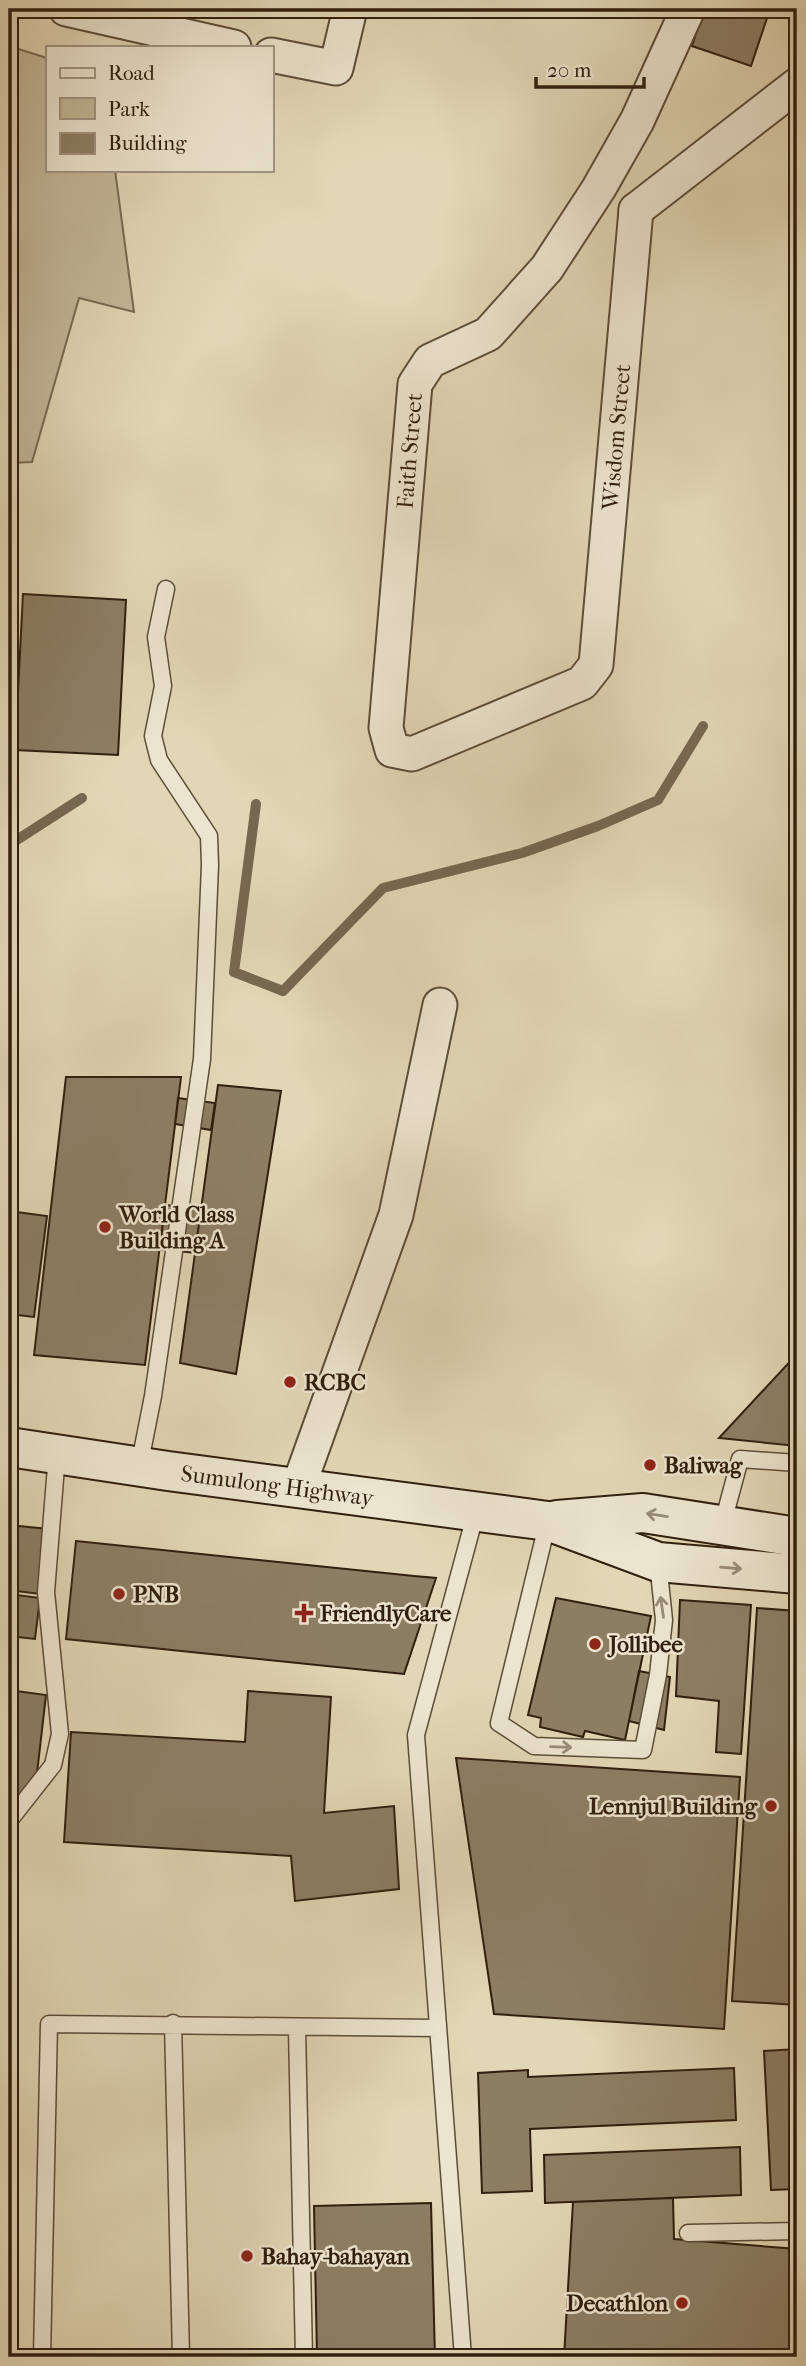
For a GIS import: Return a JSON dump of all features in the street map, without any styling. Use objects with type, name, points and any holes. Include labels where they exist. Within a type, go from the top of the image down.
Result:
[{"type":"main road","name":"Sumulong Highway","points":[[9,1447],[139,1467],[548,1521],[658,1562],[797,1574]]},
{"type":"main road","name":"Sumulong Highway","points":[[548,1521],[643,1513],[797,1537]]},
{"type":"street","points":[[66,9],[191,23],[232,46]]},
{"type":"street","points":[[273,55],[336,68],[350,9]]},
{"type":"street","name":"Faith Street","points":[[596,665],[582,683],[412,754],[392,750],[386,728],[415,384],[430,360],[488,334],[547,268],[599,188],[637,121],[688,9]]},
{"type":"street","points":[[599,188],[636,210],[797,85]]},
{"type":"street","name":"Wisdom Street","points":[[596,665],[636,210]]},
{"type":"street","points":[[298,1488],[396,1216],[440,1005]]},
{"type":"lane","points":[[139,1467],[153,1396],[202,1059],[210,865],[209,836],[159,761],[153,736],[163,686],[156,637],[166,589]]},
{"type":"lane","points":[[9,1821],[52,1765],[60,1734],[46,1592],[57,1454]]},
{"type":"lane","points":[[722,1526],[740,1459],[797,1463]]},
{"type":"lane","points":[[463,2357],[416,1735],[477,1510]]},
{"type":"lane","points":[[548,1521],[499,1723],[534,1746],[643,1750],[658,1675],[664,1620],[658,1562]]},
{"type":"lane","points":[[42,2357],[49,2024],[173,2023],[296,2029],[438,2028]]},
{"type":"lane","points":[[173,2023],[181,2357]]},
{"type":"lane","points":[[296,2029],[304,2357]]},
{"type":"lane","points":[[688,2233],[797,2231]]},
{"type":"green space","points":[[9,46],[46,58],[46,172],[115,172],[134,312],[79,298],[32,462],[9,463]]},
{"type":"building","points":[[704,9],[770,9],[751,66],[692,46]]},
{"type":"building","points":[[23,594],[126,600],[118,755],[15,750]]},
{"type":"building","name":"World Class Building A","points":[[66,1077],[181,1077],[145,1365],[34,1355]]},
{"type":"building","points":[[218,1085],[281,1091],[236,1374],[180,1363]]},
{"type":"building","points":[[178,1098],[215,1103],[211,1130],[175,1124]]},
{"type":"building","points":[[165,1205],[201,1209],[195,1253],[160,1249]]},
{"type":"building","points":[[9,1211],[47,1216],[34,1317],[9,1314]]},
{"type":"building","points":[[797,1354],[797,1446],[719,1438]]},
{"type":"building","points":[[9,1525],[48,1529],[40,1594],[9,1590]]},
{"type":"building","points":[[76,1541],[436,1578],[404,1674],[66,1639]]},
{"type":"building","points":[[9,1594],[40,1598],[35,1639],[9,1636]]},
{"type":"building","name":"Jollibee","points":[[556,1598],[651,1616],[625,1740],[585,1731],[583,1737],[540,1727],[541,1718],[528,1715]]},
{"type":"building","points":[[680,1600],[751,1605],[741,1754],[716,1752],[719,1701],[676,1696]]},
{"type":"building","name":"Lennjul Building","points":[[757,1608],[797,1611],[797,2005],[732,2001]]},
{"type":"building","points":[[639,1671],[670,1677],[664,1730],[629,1721]]},
{"type":"building","points":[[9,1690],[46,1695],[36,1782],[9,1808]]},
{"type":"building","points":[[248,1691],[331,1697],[324,1813],[394,1806],[399,1889],[295,1901],[291,1856],[64,1842],[71,1732],[245,1742]]},
{"type":"building","points":[[456,1758],[740,1777],[724,2029],[494,2014]]},
{"type":"building","points":[[797,2049],[797,2189],[771,2190],[764,2051]]},
{"type":"building","points":[[734,2068],[736,2120],[530,2129],[532,2191],[482,2193],[478,2073],[528,2070],[528,2077]]},
{"type":"building","points":[[740,2147],[741,2195],[545,2203],[544,2155]]},
{"type":"building","name":"Decathlon","points":[[673,2198],[674,2239],[797,2249],[797,2357],[564,2357],[573,2202]]},
{"type":"building","points":[[431,2203],[435,2357],[317,2357],[314,2206]]},
{"type":"waterway","points":[[256,804],[234,972],[283,991],[383,888],[522,853],[598,826],[658,800],[703,726]]},
{"type":"waterway","points":[[9,845],[82,798]]},
{"type":"place","name":"World Class Building A","points":[[105,1227]]},
{"type":"place","name":"RCBC","points":[[290,1382]]},
{"type":"place","name":"Baliwag","points":[[650,1465]]},
{"type":"place","name":"PNB","points":[[119,1594]]},
{"type":"place","name":"FriendlyCare","points":[[304,1613]]},
{"type":"place","name":"Jollibee","points":[[595,1644]]},
{"type":"place","name":"Lennjul Building","points":[[771,1806]]},
{"type":"place","name":"Bahay-bahayan","points":[[247,2256]]},
{"type":"place","name":"Decathlon","points":[[682,2303]]}]
